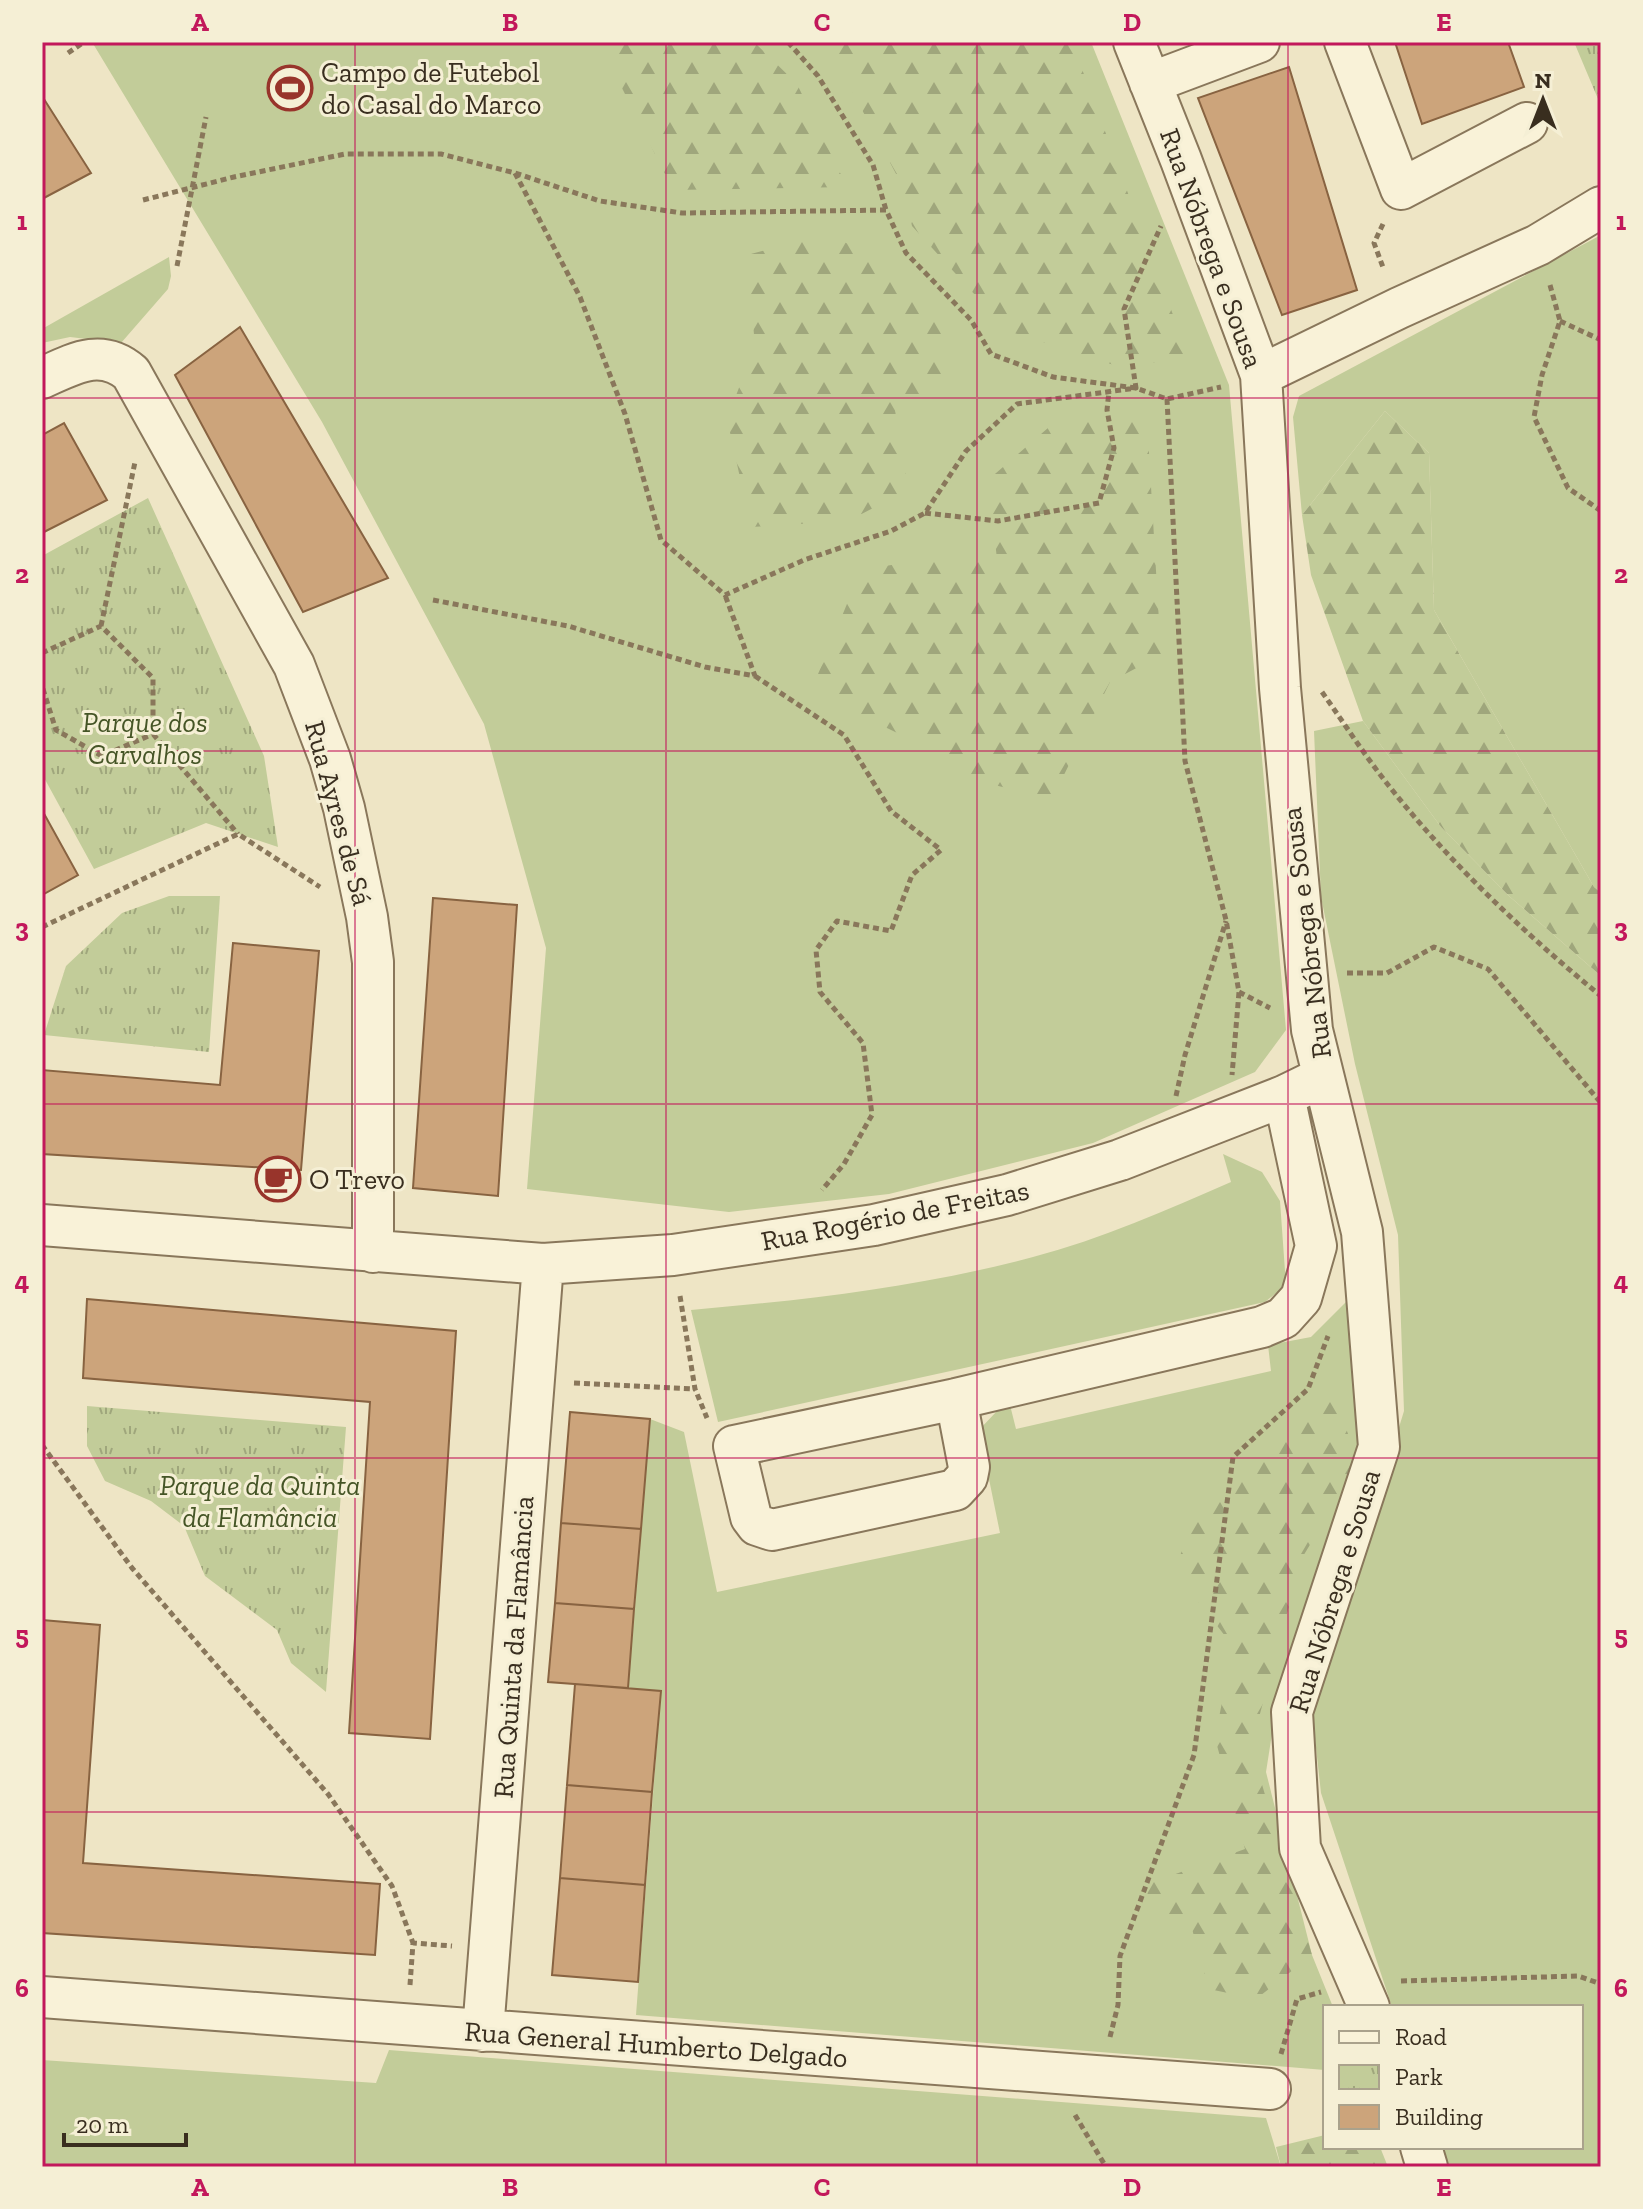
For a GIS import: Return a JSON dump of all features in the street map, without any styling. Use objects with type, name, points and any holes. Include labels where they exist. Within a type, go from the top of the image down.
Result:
[{"type":"street","name":"Rua Nóbrega e Sousa","points":[[1134,42],[1181,160],[1245,380],[1279,673],[1312,1030],[1362,1232],[1379,1447],[1292,1712],[1300,1848],[1364,1994]]},
{"type":"street","points":[[1150,83],[1259,42]]},
{"type":"street","points":[[1345,42],[1401,189],[1527,123]]},
{"type":"street","points":[[1245,380],[1538,245],[1601,207]]},
{"type":"street","name":"Rua Ayres de Sá","points":[[42,378],[80,360],[108,360],[131,373],[275,628],[294,665],[330,759],[367,917],[374,982],[373,1252]]},
{"type":"street","name":"Rua Rogério de Freitas","points":[[42,1225],[543,1264],[673,1255],[874,1225],[1007,1195],[1120,1160],[1284,1096],[1323,1077]]},
{"type":"street","points":[[956,1399],[969,1467],[967,1477],[955,1490],[772,1530],[757,1525],[751,1517],[734,1446],[956,1399],[1262,1327],[1283,1318],[1304,1292],[1316,1246],[1284,1096]]},
{"type":"street","name":"Rua Quinta da Flamância","points":[[483,2031],[543,1264]]},
{"type":"street","name":"Rua General Humberto Delgado","points":[[42,1997],[1270,2089]]},
{"type":"path","points":[[68,53],[84,42]]},
{"type":"path","points":[[788,42],[818,76],[873,165],[886,210],[906,253],[971,320],[991,354],[1053,377],[1136,388],[1167,399],[1245,380]]},
{"type":"path","points":[[177,266],[206,117]]},
{"type":"path","points":[[143,200],[345,154],[441,154],[515,173],[600,201],[682,213],[886,210]]},
{"type":"path","points":[[1136,388],[1124,309],[1167,213],[1181,160]]},
{"type":"path","points":[[515,173],[580,297],[625,414],[661,540],[725,595],[755,676]]},
{"type":"path","points":[[1538,245],[1560,321],[1542,375],[1534,417],[1568,488],[1601,511]]},
{"type":"path","points":[[1560,321],[1601,340]]},
{"type":"path","points":[[725,595],[804,560],[891,531],[925,513],[966,451],[1017,404],[1136,388]]},
{"type":"path","points":[[925,513],[998,521],[1099,503],[1114,448],[1107,410],[1109,391]]},
{"type":"path","points":[[1167,399],[1185,761],[1226,920],[1239,992],[1231,1081]]},
{"type":"path","points":[[101,626],[147,403]]},
{"type":"path","points":[[433,600],[568,626],[705,667],[755,676],[844,735],[891,811],[941,850],[912,875],[891,931],[837,921],[816,950],[820,992],[863,1043],[872,1115],[844,1164],[818,1195]]},
{"type":"path","points":[[42,653],[101,626]]},
{"type":"path","points":[[101,626],[153,678],[153,734],[238,834],[367,917]]},
{"type":"path","points":[[42,686],[56,730],[102,756],[153,734]]},
{"type":"path","points":[[1319,688],[1389,787],[1467,874],[1561,964],[1601,996]]},
{"type":"path","points":[[42,927],[238,834]]},
{"type":"path","points":[[1174,1107],[1185,1055],[1226,920]]},
{"type":"path","points":[[1306,973],[1387,973],[1434,947],[1488,969],[1601,1103]]},
{"type":"path","points":[[533,1380],[695,1389],[673,1255]]},
{"type":"path","points":[[1100,2077],[1118,2005],[1120,1956],[1194,1755],[1233,1457],[1308,1389],[1333,1325],[1297,1303]]},
{"type":"path","points":[[42,1445],[132,1568],[328,1794],[392,1886],[413,1943],[407,2025]]},
{"type":"path","points":[[413,1943],[489,1949]]},
{"type":"path","points":[[1270,2089],[1297,1999],[1578,1976],[1601,1984]]},
{"type":"path","points":[[1050,2073],[1106,2167]]},
{"type":"green space","points":[[92,42],[1091,42],[1229,385],[1286,1030],[1255,1072],[1093,1143],[889,1194],[729,1212],[527,1189],[546,948],[484,724],[322,422]]},
{"type":"green space","points":[[599,42],[754,42],[797,84],[847,187],[673,190]]},
{"type":"green space","points":[[826,42],[1072,42],[1189,358],[1120,367],[1008,331],[912,226],[903,187]]},
{"type":"green space","points":[[1574,42],[1601,42],[1601,106]]},
{"type":"green space","points":[[828,234],[887,263],[949,333],[943,380],[895,410],[908,490],[848,521],[751,527],[727,419],[755,346],[747,255]]},
{"type":"green space","points":[[1601,235],[1601,893],[1594,887],[1434,610],[1429,453],[1385,411],[1302,515],[1293,417],[1299,396]]},
{"type":"green space","points":[[169,257],[171,276],[168,289],[121,343],[70,337],[42,343],[42,329]]},
{"type":"green space","points":[[1385,411],[1429,453],[1434,610],[1594,887],[1601,893],[1601,976],[1509,896],[1441,827],[1363,721],[1311,575],[1302,515]]},
{"type":"green space","points":[[1147,419],[1161,655],[1110,682],[1052,799],[982,782],[926,747],[811,691],[861,570],[940,557],[997,559],[988,480],[1056,421]]},
{"type":"green space","name":"Parque dos Carvalhos","points":[[148,498],[264,756],[278,847],[206,823],[94,869],[42,774],[42,556]]},
{"type":"green space","points":[[1363,721],[1441,827],[1509,896],[1601,976],[1601,2167],[1449,2167],[1443,2149],[1583,2149],[1583,2005],[1391,2005],[1321,1793],[1312,1711],[1404,1411],[1398,1235],[1355,1064],[1321,897],[1314,731]]},
{"type":"green space","points":[[169,896],[220,896],[209,1052],[44,1035],[66,966],[122,913]]},
{"type":"green space","points":[[1223,1154],[1262,1172],[1280,1201],[1286,1285],[1265,1302],[718,1422],[691,1310],[820,1297],[906,1284],[1058,1250],[1134,1223],[1231,1182]]},
{"type":"green space","points":[[1366,1269],[1362,1452],[1280,1683],[1266,1772],[1312,1955],[1332,2005],[1323,2005],[1323,2070],[636,2015],[661,1691],[628,1688],[650,1419],[684,1432],[717,1592],[1000,1533],[979,1430],[997,1411],[1010,1405],[1016,1429],[1271,1371],[1268,1345],[1311,1337],[1346,1302]]},
{"type":"green space","points":[[1333,1394],[1359,1463],[1302,1558],[1251,1747],[1312,1955],[1256,1999],[1209,1989],[1192,1929],[1156,1924],[1145,1885],[1245,1849],[1215,1738],[1233,1646],[1174,1571],[1202,1500]]},
{"type":"green space","name":"Parque da Quinta da Flamância","points":[[87,1406],[346,1427],[326,1692],[291,1663],[277,1630],[205,1576],[184,1526],[151,1501],[105,1481],[87,1446]]},
{"type":"green space","points":[[389,2050],[1266,2118],[1281,2167],[42,2167],[42,2060],[376,2083]]},
{"type":"green space","points":[[1323,2135],[1323,2149],[1381,2149],[1388,2167],[1281,2167],[1276,2147]]},
{"type":"building","points":[[1395,42],[1508,42],[1524,87],[1422,124]]},
{"type":"building","points":[[1289,67],[1357,290],[1282,315],[1198,98]]},
{"type":"building","points":[[42,96],[91,173],[42,199]]},
{"type":"building","points":[[240,327],[388,578],[303,612],[175,375]]},
{"type":"building","points":[[64,423],[107,500],[42,533],[42,435]]},
{"type":"building","points":[[42,810],[78,875],[42,895]]},
{"type":"building","points":[[433,898],[517,905],[498,1196],[413,1188]]},
{"type":"building","points":[[233,943],[319,951],[301,1170],[42,1154],[42,1070],[220,1085]]},
{"type":"building","points":[[87,1299],[456,1331],[430,1739],[349,1733],[370,1402],[83,1378]]},
{"type":"building","points":[[570,1412],[650,1419],[641,1529],[561,1523]]},
{"type":"building","points":[[561,1523],[641,1529],[634,1609],[555,1603]]},
{"type":"building","points":[[555,1603],[634,1609],[628,1688],[548,1682]]},
{"type":"building","points":[[42,1620],[100,1625],[83,1863],[380,1884],[375,1955],[42,1933]]},
{"type":"building","points":[[575,1684],[661,1691],[652,1792],[567,1785]]},
{"type":"building","points":[[567,1785],[652,1792],[645,1885],[560,1878]]},
{"type":"building","points":[[560,1878],[645,1885],[638,1982],[552,1975]]},
{"type":"place","name":"Campo de Futebol do Casal do Marco","points":[[290,88]]},
{"type":"place","name":"O Trevo","points":[[278,1179]]}]
